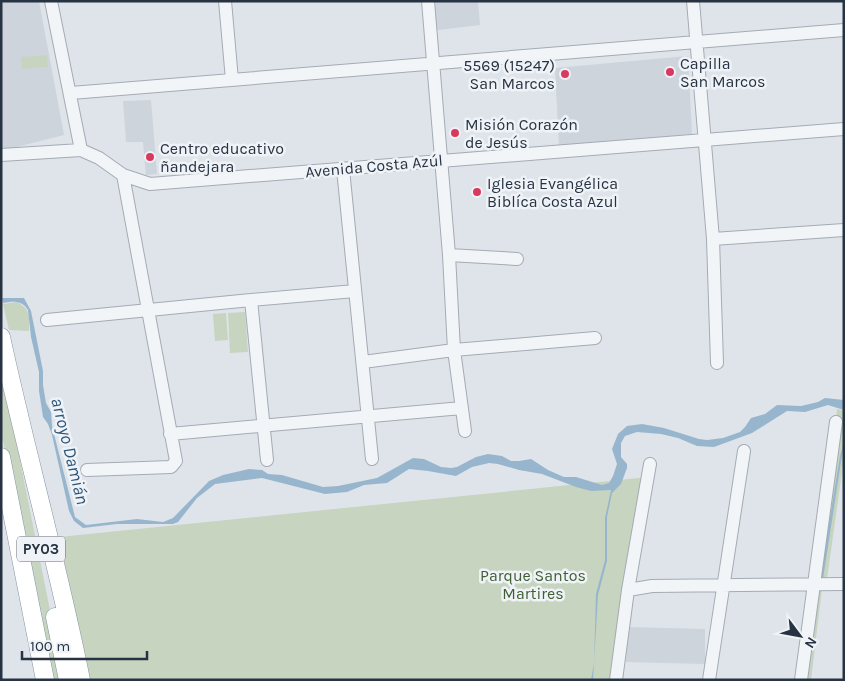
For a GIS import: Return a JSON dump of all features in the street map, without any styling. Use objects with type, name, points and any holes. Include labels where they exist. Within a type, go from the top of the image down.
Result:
[{"type":"highway","name":"PY03","points":[[2,339],[34,484],[63,596],[81,680]]},
{"type":"highway","name":"PY03","points":[[19,418],[27,484],[68,680]]},
{"type":"highway","name":"PY03","points":[[1,457],[45,680]]},
{"type":"street","points":[[51,1],[81,150]]},
{"type":"street","points":[[225,1],[232,80]]},
{"type":"street","points":[[428,1],[449,255],[454,350],[464,431]]},
{"type":"street","points":[[693,1],[713,239],[717,363]]},
{"type":"street","points":[[71,93],[844,30]]},
{"type":"street","name":"Avenida Costa Azúl","points":[[1,155],[81,150],[99,158],[123,175],[150,184],[844,129]]},
{"type":"street","points":[[343,169],[372,459]]},
{"type":"street","points":[[86,470],[171,467],[176,461],[123,175]]},
{"type":"street","points":[[713,239],[844,230]]},
{"type":"street","points":[[449,255],[517,259]]},
{"type":"street","points":[[47,320],[355,291]]},
{"type":"street","points":[[251,300],[266,460]]},
{"type":"street","points":[[363,362],[454,350],[595,338]]},
{"type":"street","points":[[170,434],[462,408]]},
{"type":"street","points":[[801,680],[836,422]]},
{"type":"street","points":[[709,680],[744,450]]},
{"type":"street","points":[[616,680],[628,590],[650,464]]},
{"type":"street","points":[[628,590],[652,586],[844,584]]},
{"type":"shaded area","points":[[1,1],[39,1],[64,135],[1,151]]},
{"type":"shaded area","points":[[430,1],[478,1],[480,25],[430,31]]},
{"type":"shaded area","points":[[688,56],[692,134],[559,147],[555,68]]},
{"type":"shaded area","points":[[151,100],[157,174],[146,175],[143,142],[126,142],[123,101]]},
{"type":"shaded area","points":[[628,627],[705,629],[705,664],[626,662]]},
{"type":"green space","points":[[47,55],[48,67],[22,69],[21,57]]},
{"type":"green space","points":[[17,302],[27,310],[29,331],[9,330],[3,304]]},
{"type":"green space","points":[[245,312],[248,352],[230,353],[228,313]]},
{"type":"green space","points":[[226,313],[228,340],[215,341],[213,314]]},
{"type":"green space","points":[[1,366],[64,680],[53,680],[15,492],[1,433]]},
{"type":"green space","points":[[837,409],[844,411],[844,458],[827,579],[818,577]]},
{"type":"green space","name":"Parque Santos Martires","points":[[649,477],[616,680],[87,680],[59,537]]},
{"type":"green space","points":[[822,589],[811,680],[804,680],[816,590]]},
{"type":"water","points":[[2,298],[24,298],[31,311],[43,371],[46,403],[51,412],[52,426],[75,517],[86,525],[137,519],[163,522],[173,518],[209,481],[223,475],[249,469],[262,470],[268,474],[282,475],[323,487],[377,478],[413,458],[424,459],[441,467],[451,468],[488,454],[502,456],[511,461],[531,459],[548,470],[564,477],[576,477],[602,485],[609,483],[613,476],[617,464],[612,449],[618,434],[627,426],[642,424],[707,440],[723,438],[740,432],[751,418],[765,414],[777,405],[801,406],[818,402],[825,398],[844,400],[844,410],[828,405],[805,412],[787,411],[752,433],[714,447],[697,446],[678,438],[661,434],[637,432],[625,436],[621,443],[621,457],[627,464],[627,468],[621,484],[612,493],[607,517],[607,561],[598,595],[594,663],[596,594],[605,560],[605,518],[611,490],[591,491],[542,474],[489,463],[472,467],[456,476],[409,469],[387,483],[364,485],[347,492],[325,494],[262,478],[215,484],[197,498],[178,522],[173,524],[117,524],[83,528],[74,521],[69,511],[52,435],[43,417],[39,391],[39,372],[31,337],[28,310],[20,303],[3,303]]},
{"type":"water","points":[[844,442],[823,579],[820,579],[840,456]]},
{"type":"water","points":[[594,663],[593,680],[591,680]]},
{"type":"place","name":"Capilla San Marcos","points":[[670,72]]},
{"type":"place","name":"5569 (15247) San Marcos","points":[[565,74]]},
{"type":"place","name":"Misión Corazón de Jesús","points":[[455,133]]},
{"type":"place","name":"Centro educativo ñandejara","points":[[150,157]]},
{"type":"place","name":"Iglesia Evangélica Biblíca Costa Azul","points":[[477,192]]},
{"type":"water label","name":"arroyo Damián","points":[[70,451]]}]
